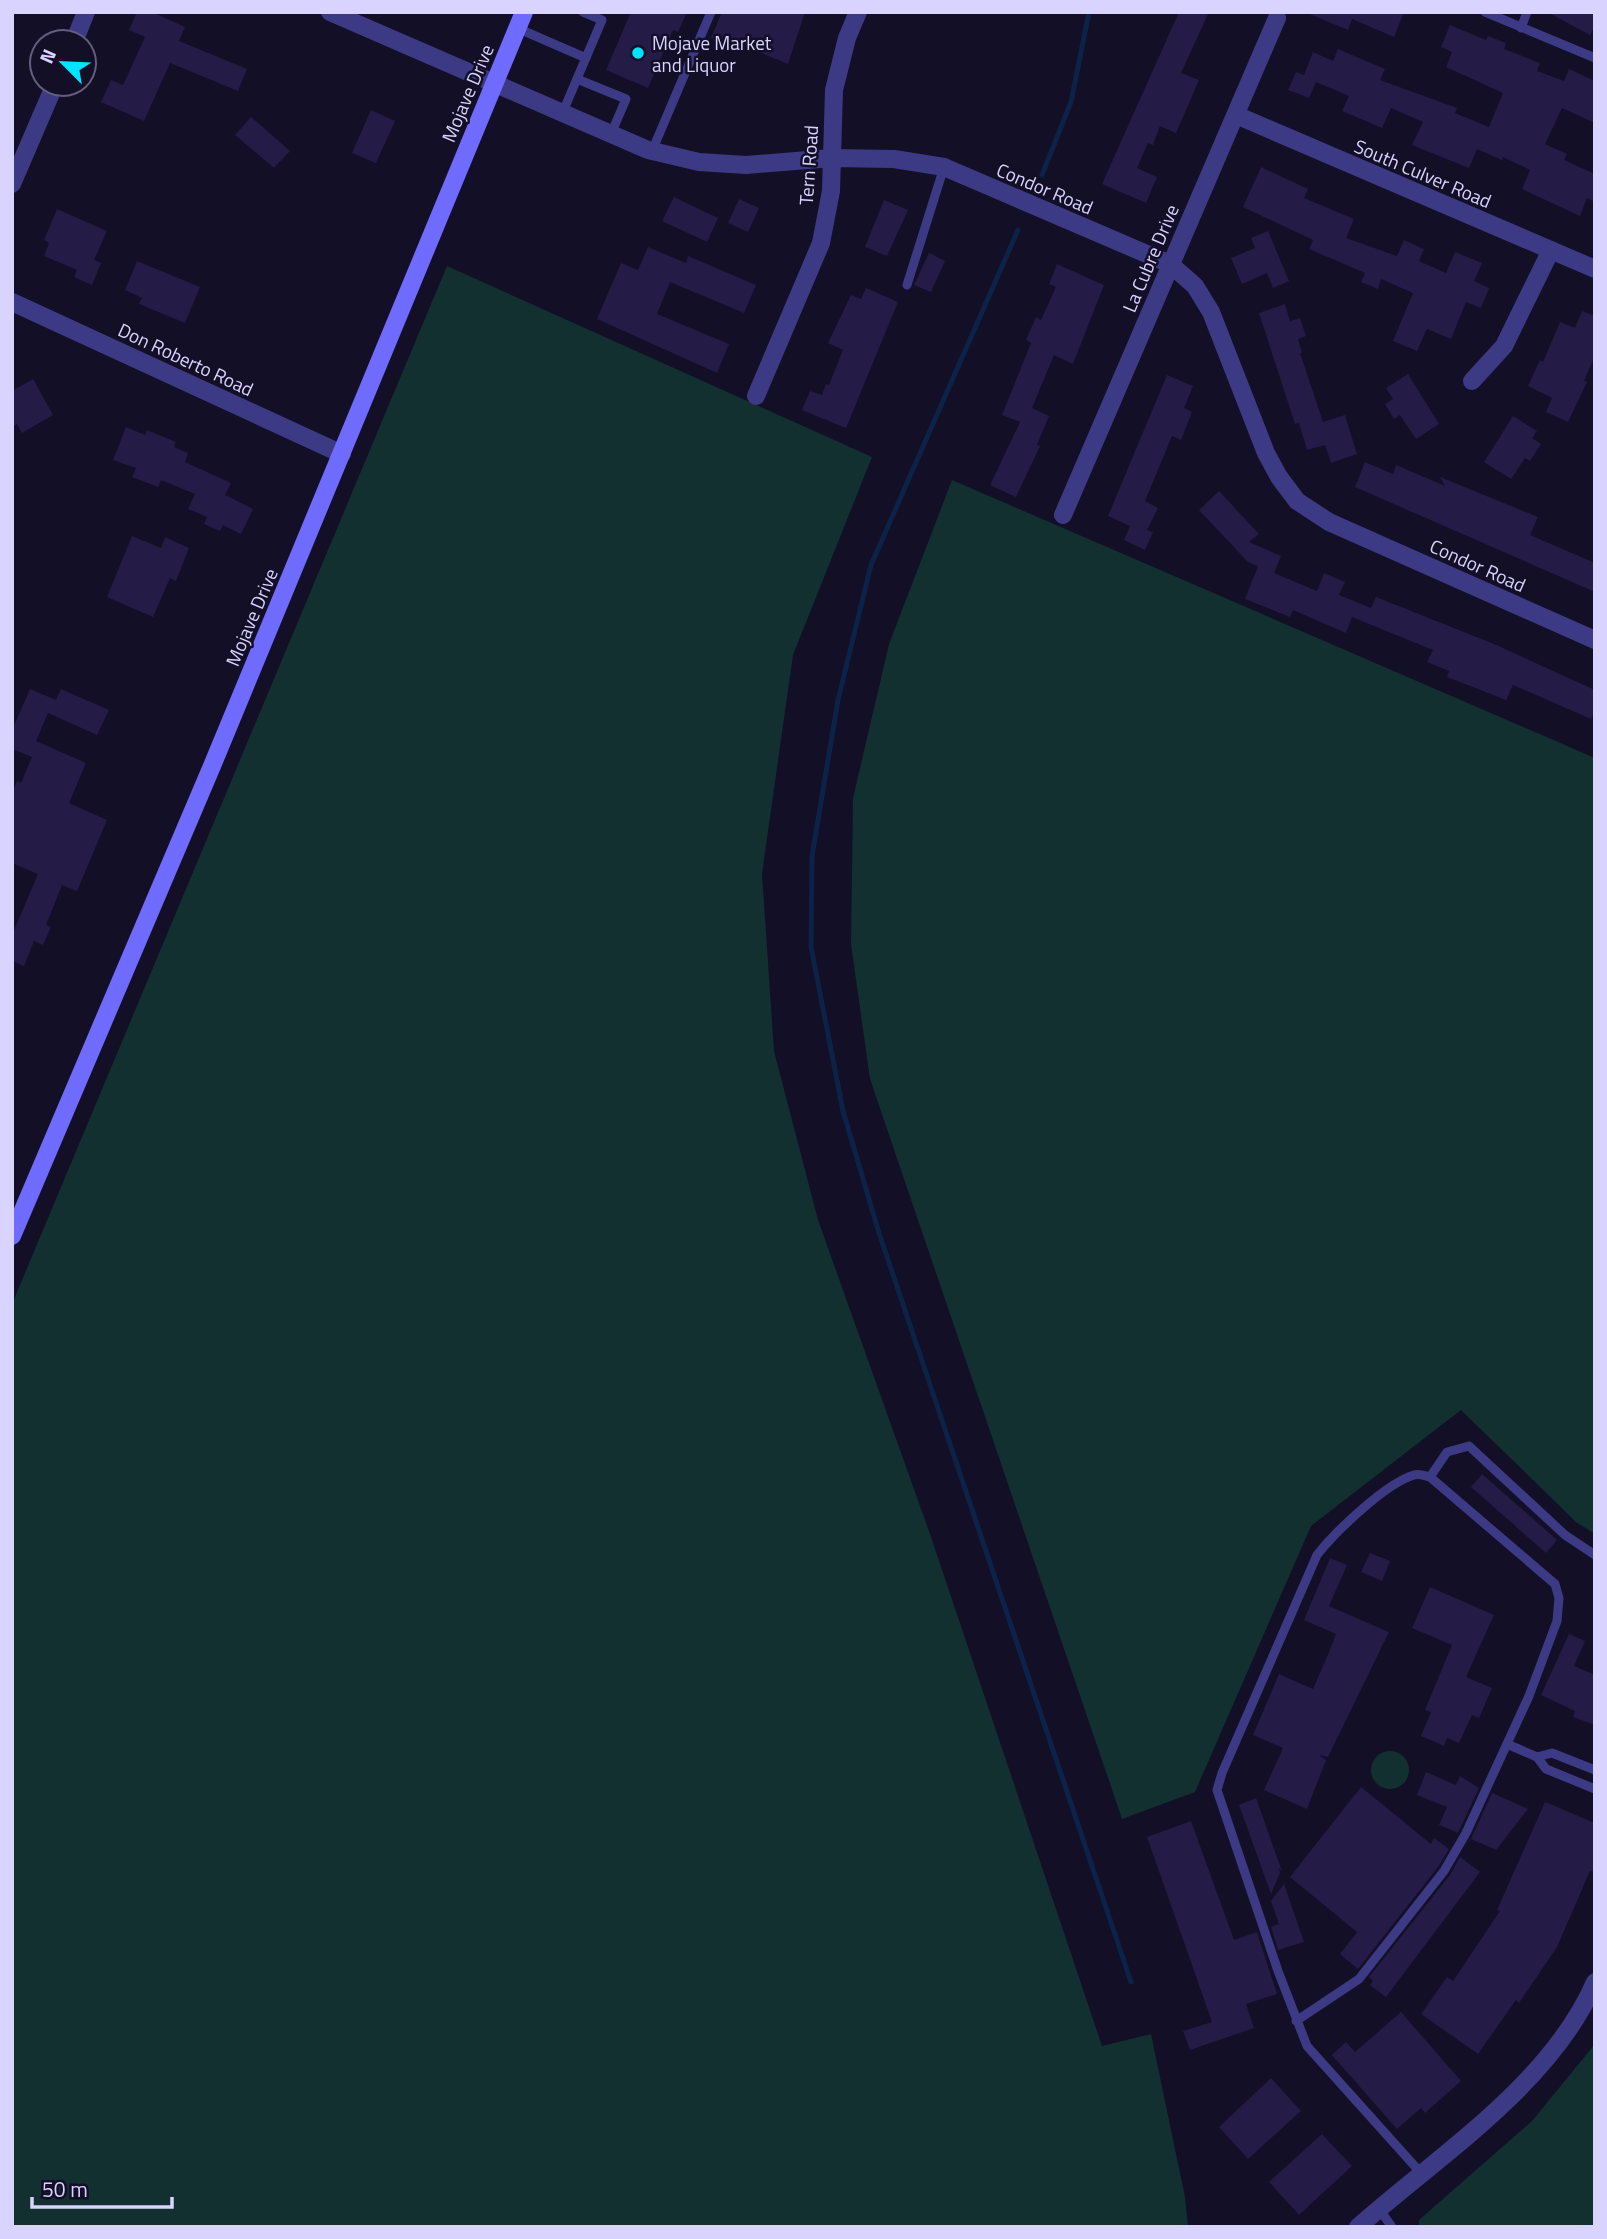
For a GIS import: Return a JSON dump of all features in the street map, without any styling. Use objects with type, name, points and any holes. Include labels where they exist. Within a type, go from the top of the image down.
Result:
[{"type":"main road","name":"Mojave Drive","points":[[12,1236],[342,454],[520,20]]},
{"type":"street","name":"Condor Road","points":[[330,12],[493,85],[652,150],[699,162],[746,165],[832,158],[894,159],[944,167],[1170,264],[1195,286],[1211,312],[1266,453],[1297,501],[1329,522],[1595,639]]},
{"type":"street","name":"Tern Road","points":[[756,396],[821,243],[831,191],[834,90],[847,38],[858,12]]},
{"type":"street","name":"La Cubre Drive","points":[[1063,515],[1277,18]]},
{"type":"street","points":[[12,184],[49,98]]},
{"type":"street","name":"South Culver Road","points":[[1236,115],[1595,269]]},
{"type":"street","points":[[1472,381],[1504,346],[1551,250]]},
{"type":"street","name":"Don Roberto Road","points":[[12,302],[342,454]]},
{"type":"street","points":[[1358,2227],[1505,2103],[1550,2054],[1595,1982]]},
{"type":"lane","points":[[562,114],[602,20],[583,12]]},
{"type":"lane","points":[[652,150],[711,12]]},
{"type":"lane","points":[[1485,12],[1595,58]]},
{"type":"lane","points":[[1521,28],[1527,12]]},
{"type":"lane","points":[[520,20],[586,58]]},
{"type":"lane","points":[[578,79],[626,99],[611,134]]},
{"type":"lane","points":[[907,285],[944,167]]},
{"type":"lane","points":[[1430,1477],[1447,1452],[1469,1446],[1565,1535],[1595,1555]]},
{"type":"lane","points":[[1296,2021],[1359,1979],[1444,1871],[1466,1833],[1507,1744],[1557,1621],[1559,1598],[1555,1584],[1430,1477],[1416,1474],[1396,1484],[1334,1534],[1317,1555],[1217,1790],[1296,2021],[1307,2046],[1420,2172]]},
{"type":"lane","points":[[1507,1744],[1537,1757],[1546,1769],[1595,1789]]},
{"type":"lane","points":[[1537,1757],[1552,1753],[1595,1770]]},
{"type":"lane","points":[[1379,2208],[1392,2227]]},
{"type":"green space","points":[[447,266],[872,457],[793,655],[762,874],[774,1051],[818,1220],[930,1534],[1102,2046],[1151,2034],[1185,2197],[1188,2227],[12,2227],[12,1304]]},
{"type":"green space","points":[[952,480],[1595,758],[1595,1534],[1576,1522],[1461,1410],[1311,1526],[1195,1792],[1122,1819],[870,1079],[851,944],[853,798],[889,644]]},
{"type":"green space","points":[[1390,1751],[1403,1757],[1409,1770],[1403,1783],[1390,1789],[1377,1783],[1371,1770],[1377,1757]]},
{"type":"green space","points":[[1595,2044],[1595,2227],[1419,2227],[1419,2220],[1532,2121]]},
{"type":"building","points":[[137,12],[152,12],[185,27],[179,41],[247,69],[238,91],[170,63],[144,121],[101,102],[111,80],[123,85],[145,37],[129,30]]},
{"type":"building","name":"Mojave Market and Liquor","points":[[631,12],[687,12],[678,32],[673,30],[648,88],[606,70]]},
{"type":"building","points":[[722,12],[805,12],[788,64],[730,40],[728,45],[711,38]]},
{"type":"building","points":[[1179,12],[1209,12],[1181,73],[1199,80],[1176,133],[1160,126],[1153,145],[1148,143],[1137,168],[1157,177],[1146,203],[1102,184]]},
{"type":"building","points":[[1404,12],[1394,37],[1352,19],[1348,30],[1307,13]]},
{"type":"building","points":[[1547,12],[1595,12],[1595,26],[1590,35]]},
{"type":"building","points":[[1450,25],[1486,40],[1488,36],[1506,43],[1504,49],[1540,63],[1537,71],[1564,81],[1569,69],[1595,81],[1595,123],[1562,108],[1545,144],[1567,154],[1564,160],[1595,174],[1595,202],[1587,198],[1580,216],[1522,189],[1530,170],[1503,157],[1502,160],[1477,149],[1469,168],[1412,145],[1423,122],[1391,108],[1382,128],[1342,111],[1349,96],[1316,82],[1309,98],[1288,90],[1296,72],[1304,75],[1313,52],[1333,61],[1338,49],[1385,69],[1380,80],[1457,108],[1455,113],[1489,127],[1503,93],[1446,67],[1452,52],[1441,47]]},
{"type":"building","points":[[371,110],[395,121],[376,163],[352,153]]},
{"type":"building","points":[[251,117],[290,151],[274,168],[235,135]]},
{"type":"building","points":[[1261,167],[1308,189],[1304,198],[1354,219],[1346,238],[1397,256],[1404,240],[1424,249],[1419,261],[1446,273],[1455,252],[1482,263],[1474,281],[1489,288],[1481,308],[1466,302],[1451,339],[1427,329],[1417,351],[1393,341],[1413,293],[1381,279],[1378,289],[1361,282],[1365,273],[1309,249],[1313,240],[1243,207]]},
{"type":"building","points":[[674,197],[718,218],[707,242],[662,221]]},
{"type":"building","points":[[739,199],[759,208],[748,232],[728,223]]},
{"type":"building","points":[[884,200],[908,210],[887,256],[865,247]]},
{"type":"building","points":[[57,209],[107,231],[94,260],[101,263],[92,285],[74,277],[77,270],[44,256],[49,243],[44,240]]},
{"type":"building","points":[[1268,231],[1289,281],[1273,288],[1267,273],[1242,284],[1231,258],[1255,248],[1251,238]]},
{"type":"building","points":[[648,247],[686,263],[688,256],[756,285],[744,313],[670,282],[657,314],[729,344],[717,373],[597,319],[621,263],[638,270]]},
{"type":"building","points":[[929,253],[945,261],[931,292],[914,285]]},
{"type":"building","points":[[137,261],[200,287],[185,323],[139,304],[142,298],[125,290]]},
{"type":"building","points":[[1057,264],[1104,285],[1073,364],[1054,355],[1032,408],[1049,416],[1037,445],[1040,446],[1016,497],[990,485],[1020,422],[1002,415],[1031,343],[1026,340],[1036,317],[1041,320],[1056,287],[1049,284]]},
{"type":"building","points":[[866,288],[898,302],[846,428],[802,410],[810,391],[822,395],[826,384],[829,385],[843,350],[828,343],[851,295],[861,299]]},
{"type":"building","points":[[1285,304],[1290,321],[1300,318],[1306,336],[1298,339],[1300,353],[1323,422],[1345,415],[1357,454],[1331,463],[1325,445],[1307,450],[1299,423],[1295,424],[1259,313]]},
{"type":"building","points":[[1582,311],[1595,316],[1595,355],[1584,381],[1587,382],[1568,422],[1546,412],[1552,398],[1528,386],[1540,360],[1543,362],[1560,322],[1575,328]]},
{"type":"building","points":[[1408,374],[1439,424],[1416,439],[1400,415],[1394,419],[1385,404],[1393,399],[1386,388]]},
{"type":"building","points":[[1167,375],[1193,386],[1184,408],[1192,412],[1181,440],[1172,436],[1145,501],[1158,508],[1147,530],[1153,532],[1145,550],[1124,540],[1130,526],[1108,516]]},
{"type":"building","points":[[33,379],[53,415],[22,433],[17,424],[12,427],[12,391]]},
{"type":"building","points":[[1513,416],[1537,431],[1532,438],[1541,444],[1530,461],[1525,458],[1511,479],[1484,462]]},
{"type":"building","points":[[126,427],[145,435],[147,430],[176,442],[174,447],[188,453],[185,462],[231,483],[225,495],[253,509],[241,534],[223,525],[220,531],[204,524],[207,517],[188,509],[195,494],[161,480],[158,487],[132,477],[136,468],[113,460]]},
{"type":"building","points":[[1365,462],[1393,474],[1396,465],[1445,486],[1440,477],[1538,517],[1530,535],[1595,563],[1595,592],[1355,487]]},
{"type":"building","points":[[1219,491],[1259,534],[1249,542],[1281,556],[1274,573],[1317,591],[1324,573],[1345,582],[1339,595],[1371,608],[1376,597],[1494,644],[1595,690],[1595,710],[1591,719],[1513,685],[1506,700],[1447,677],[1449,671],[1427,662],[1433,650],[1352,617],[1346,633],[1293,610],[1290,617],[1245,599],[1258,566],[1248,562],[1199,510]]},
{"type":"building","points":[[132,536],[161,548],[165,537],[189,548],[176,581],[170,578],[153,617],[107,597]]},
{"type":"building","points":[[30,689],[56,700],[61,689],[109,710],[97,735],[48,713],[36,741],[86,763],[69,803],[107,820],[77,891],[62,885],[46,925],[51,927],[43,945],[34,941],[24,966],[12,961],[12,935],[38,874],[12,863],[12,793],[17,781],[21,783],[32,757],[12,749],[12,730]]},
{"type":"building","points":[[1482,1474],[1557,1540],[1546,1553],[1471,1487]]},
{"type":"building","points":[[1370,1553],[1390,1561],[1382,1581],[1361,1572]]},
{"type":"building","points":[[1330,1558],[1347,1565],[1329,1606],[1389,1632],[1328,1757],[1319,1755],[1326,1760],[1307,1809],[1264,1790],[1283,1748],[1253,1735],[1279,1674],[1313,1689],[1327,1657],[1336,1634],[1304,1620]]},
{"type":"building","points":[[1430,1587],[1494,1615],[1466,1677],[1492,1688],[1479,1718],[1472,1715],[1459,1743],[1447,1738],[1444,1746],[1421,1736],[1431,1712],[1425,1710],[1452,1645],[1412,1628]]},
{"type":"building","points":[[1569,1634],[1585,1641],[1574,1666],[1595,1675],[1595,1725],[1573,1717],[1575,1711],[1541,1695]]},
{"type":"building","points":[[1426,1772],[1456,1785],[1460,1776],[1479,1788],[1458,1833],[1439,1825],[1447,1807],[1417,1795]]},
{"type":"building","points":[[1361,1787],[1431,1844],[1434,1838],[1449,1849],[1438,1867],[1358,1969],[1340,1954],[1357,1932],[1290,1877]]},
{"type":"building","points":[[1492,1793],[1528,1809],[1496,1850],[1471,1839]]},
{"type":"building","points":[[1256,1798],[1282,1871],[1279,1868],[1280,1873],[1271,1894],[1239,1805]]},
{"type":"building","points":[[1545,1802],[1595,1823],[1595,1872],[1590,1871],[1557,1947],[1519,2003],[1516,2000],[1478,2054],[1421,2014],[1447,1977],[1453,1981],[1500,1911],[1497,1910]]},
{"type":"building","points":[[1191,1821],[1234,1940],[1257,1932],[1277,1994],[1246,2004],[1254,2028],[1190,2050],[1183,2031],[1212,2022],[1147,1837]]},
{"type":"building","points":[[1460,1857],[1480,1872],[1386,1997],[1370,1985],[1373,1981],[1369,1977],[1450,1875]]},
{"type":"building","points":[[1284,1884],[1304,1942],[1278,1950],[1271,1927],[1279,1924],[1271,1901]]},
{"type":"building","points":[[1401,2012],[1461,2081],[1425,2113],[1421,2108],[1397,2129],[1332,2055],[1346,2042],[1355,2052]]},
{"type":"building","points":[[1271,2078],[1301,2111],[1248,2159],[1219,2127]]},
{"type":"building","points":[[1322,2134],[1352,2166],[1299,2215],[1269,2182]]},
{"type":"waterway","points":[[1042,175],[1071,102],[1089,12]]},
{"type":"waterway","points":[[1018,230],[871,565],[838,700],[812,856],[811,947],[843,1111],[879,1233],[1131,1982]]},
{"type":"place","name":"Mojave Market and Liquor","points":[[638,53]]}]
